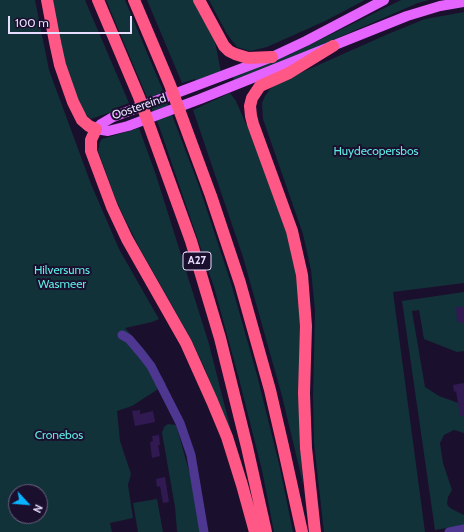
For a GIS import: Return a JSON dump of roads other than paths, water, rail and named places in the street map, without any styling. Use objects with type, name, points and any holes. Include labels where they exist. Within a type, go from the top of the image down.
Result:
[{"type":"highway","points":[[47,0],[60,65],[73,102],[82,120],[89,126],[96,129],[91,140],[91,151],[109,200],[127,239],[186,343],[210,395],[227,437],[255,532]]},
{"type":"highway","name":"A27","points":[[98,0],[139,97],[191,241],[220,338],[248,446],[266,532]]},
{"type":"highway","name":"A27","points":[[134,0],[170,85],[211,196],[240,283],[270,390],[302,532]]},
{"type":"highway","points":[[199,0],[224,46],[229,51],[248,58],[272,57]]},
{"type":"highway","points":[[315,532],[306,448],[304,393],[306,326],[302,275],[292,231],[253,124],[250,106],[252,98],[260,86],[296,69],[333,46]]},
{"type":"main road","name":"Oostereind","points":[[96,129],[107,120],[123,113],[272,57],[384,0]]},
{"type":"main road","name":"Oostereind","points":[[96,129],[108,131],[128,126],[200,99],[407,16],[440,6],[464,2]]},
{"type":"street","points":[[122,335],[129,339],[151,366],[180,423],[191,455],[204,532]]},
{"type":"street","points":[[449,532],[464,529]]},
{"type":"park label","name":"Huydecopersbos","points":[[376,151]]},
{"type":"park label","name":"Hilversums Wasmeer","points":[[62,277]]},
{"type":"park label","name":"Cronebos","points":[[59,435]]}]
